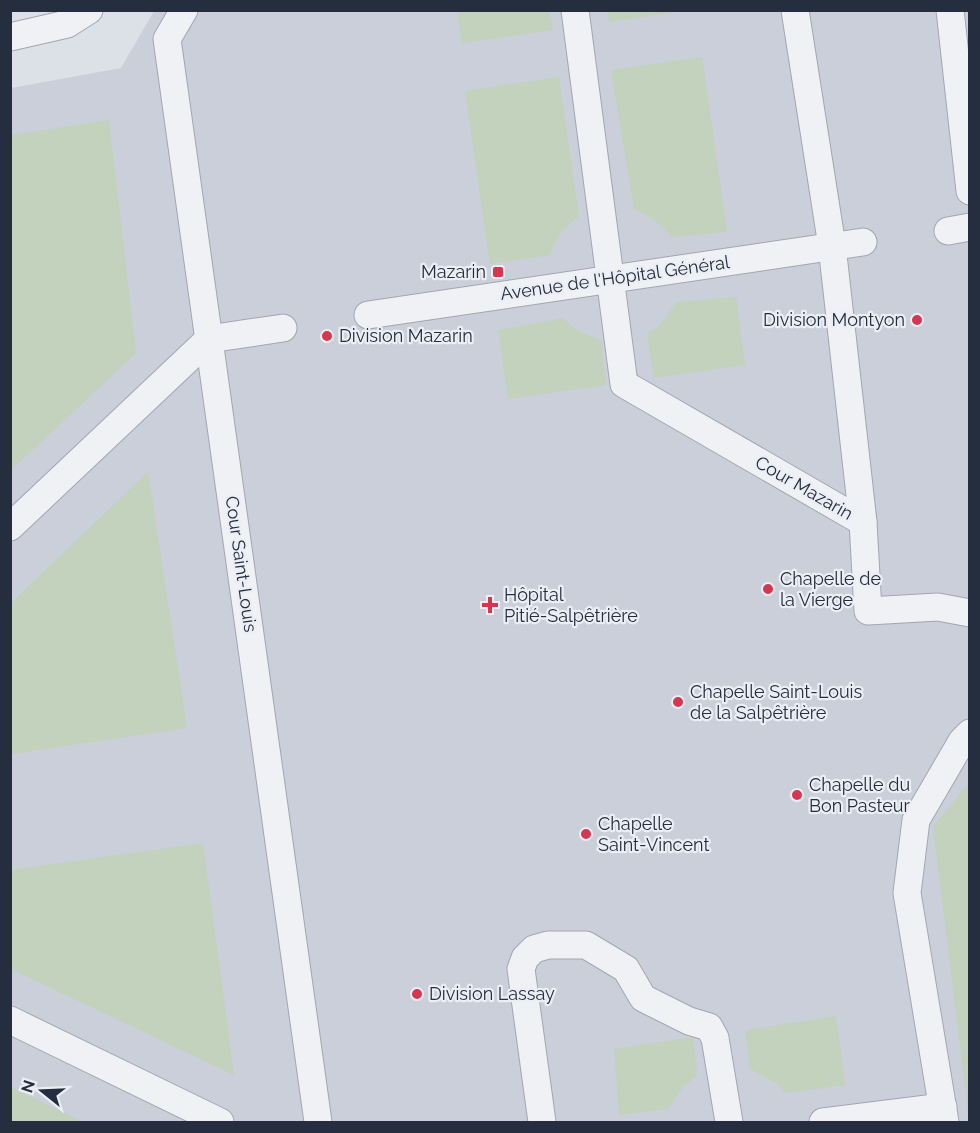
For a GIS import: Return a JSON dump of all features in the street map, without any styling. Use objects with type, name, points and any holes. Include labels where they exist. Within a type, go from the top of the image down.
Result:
[{"type":"lane","points":[[10,37],[67,24],[89,10]]},
{"type":"lane","name":"Cour Saint-Louis","points":[[184,10],[167,39],[318,1122]]},
{"type":"lane","name":"Cour Mazarin","points":[[575,10],[624,384],[863,522]]},
{"type":"lane","name":"Cour Mazarin","points":[[795,10],[832,246],[863,522]]},
{"type":"lane","points":[[950,10],[969,191]]},
{"type":"lane","name":"Avenue de l'Hôpital Général","points":[[368,315],[863,242]]},
{"type":"lane","points":[[10,527],[209,339],[283,328]]},
{"type":"lane","points":[[863,522],[868,611],[938,607],[969,613]]},
{"type":"lane","points":[[823,1122],[944,1115],[907,893],[916,820],[962,741],[969,733]]},
{"type":"lane","points":[[542,1122],[521,969],[525,958],[534,949],[548,945],[586,945],[626,969],[643,998],[688,1021],[709,1027],[715,1038],[729,1122]]},
{"type":"lane","points":[[10,1020],[220,1122]]},
{"type":"shaded area","name":"Hôpital Pitié-Salpêtrière","points":[[154,11],[969,11],[969,1122],[11,1122],[11,88],[121,68]]},
{"type":"green space","points":[[607,10],[684,10],[684,11],[609,22]]},
{"type":"green space","points":[[457,11],[549,11],[553,30],[462,43]]},
{"type":"green space","points":[[702,57],[727,232],[672,237],[655,221],[634,209],[611,70]]},
{"type":"green space","points":[[559,77],[579,216],[561,233],[550,255],[490,264],[465,91]]},
{"type":"green space","points":[[109,120],[136,353],[11,470],[11,135]]},
{"type":"green space","points":[[736,297],[745,365],[654,378],[647,334],[658,327],[677,302]]},
{"type":"green space","points":[[563,318],[580,332],[601,340],[606,385],[508,399],[498,330]]},
{"type":"green space","points":[[148,472],[187,728],[11,754],[11,603]]},
{"type":"green space","points":[[969,783],[969,1119],[933,827]]},
{"type":"green space","points":[[203,843],[234,1075],[11,969],[11,870]]},
{"type":"green space","points":[[836,1016],[845,1085],[786,1093],[775,1082],[750,1069],[745,1030]]},
{"type":"green space","points":[[693,1037],[697,1075],[683,1087],[668,1109],[619,1115],[614,1049]]},
{"type":"green space","points":[[11,1087],[83,1122],[11,1122]]},
{"type":"place","name":"Mazarin","points":[[498,272]]},
{"type":"place","name":"Division Montyon","points":[[917,320]]},
{"type":"place","name":"Division Mazarin","points":[[327,336]]},
{"type":"place","name":"Chapelle de la Vierge","points":[[768,589]]},
{"type":"place","name":"Hôpital Pitié-Salpêtrière","points":[[490,605]]},
{"type":"place","name":"Chapelle Saint-Louis de la Salpêtrière","points":[[678,702]]},
{"type":"place","name":"Chapelle du Bon Pasteur","points":[[797,795]]},
{"type":"place","name":"Chapelle Saint-Vincent","points":[[586,834]]},
{"type":"place","name":"Division Lassay","points":[[417,994]]}]
